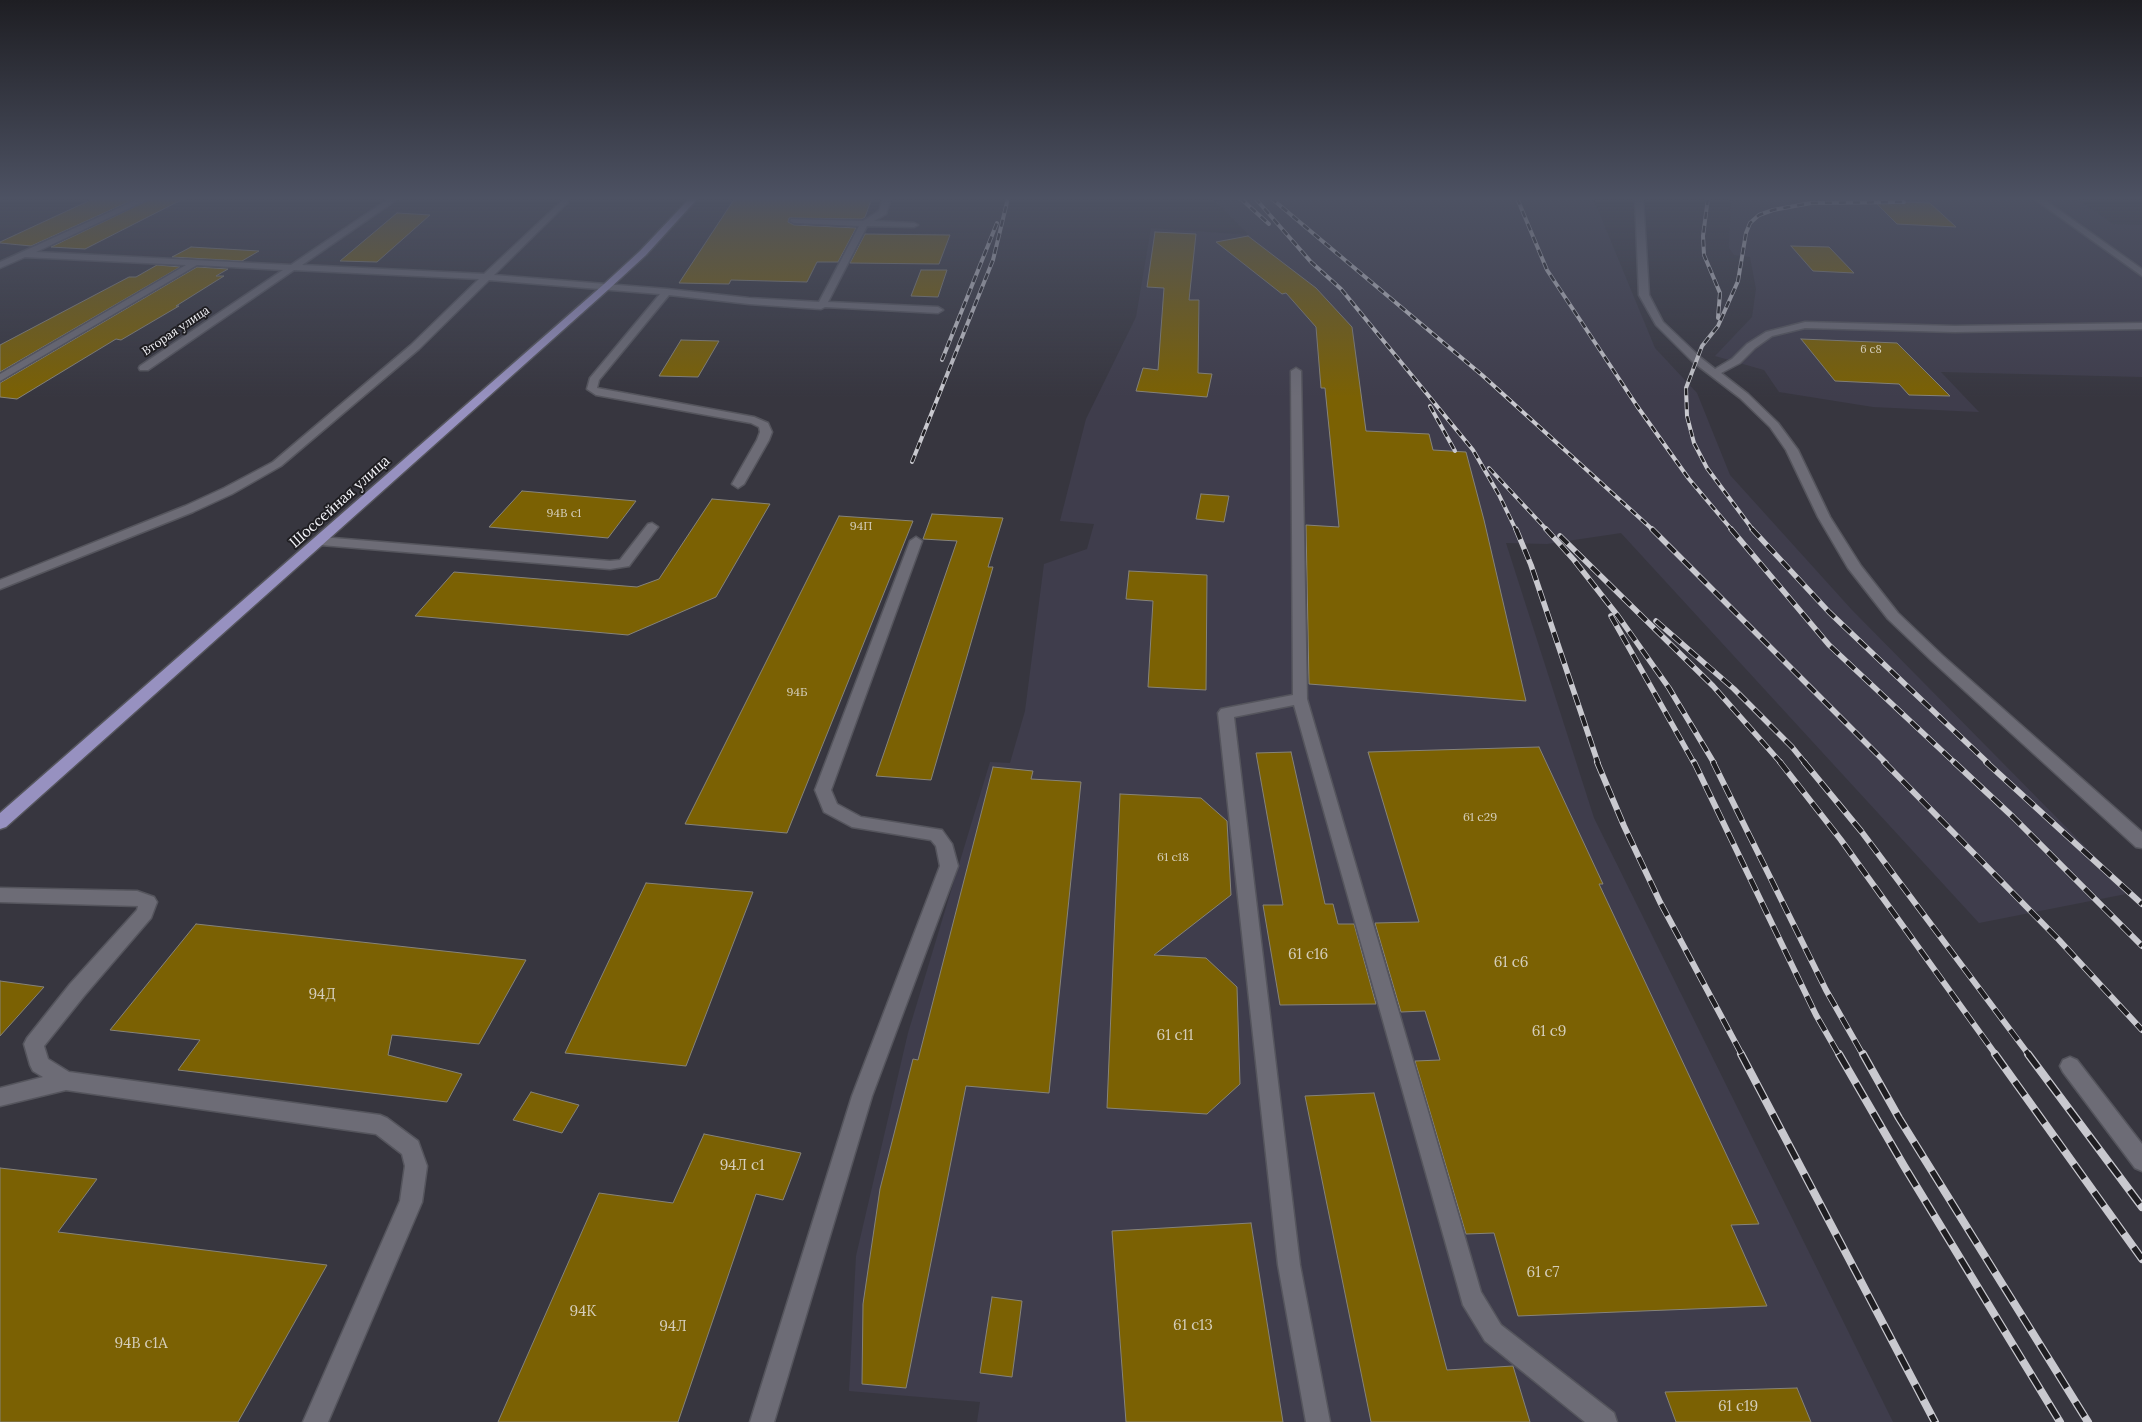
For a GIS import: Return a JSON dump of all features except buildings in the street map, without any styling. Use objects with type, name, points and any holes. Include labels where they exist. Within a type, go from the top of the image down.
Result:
[{"type":"main road","name":"Шоссейная улица","points":[[0,823],[631,264]]},
{"type":"street","points":[[0,378],[193,264]]},
{"type":"street","points":[[203,264],[485,277],[667,292],[749,301],[821,306],[938,310]]},
{"type":"street","name":"Вторая улица","points":[[144,368],[297,264]]},
{"type":"street","points":[[0,586],[189,509],[277,464],[415,347],[500,264]]},
{"type":"street","points":[[821,306],[843,264]]},
{"type":"street","points":[[1642,264],[1644,295],[1659,323],[1676,342],[1744,396],[1774,425],[1792,450],[1824,517],[1854,568],[1893,616],[1937,658],[2142,842]]},
{"type":"street","points":[[2130,264],[2142,273]]},
{"type":"street","points":[[667,292],[594,380],[592,389],[596,392],[754,420],[764,425],[766,432],[763,440],[738,484]]},
{"type":"street","points":[[1714,373],[1736,361],[1751,346],[1769,334],[1805,325],[1955,329],[2142,326]]},
{"type":"street","points":[[1296,371],[1300,699],[1471,1297],[1493,1333],[1605,1422]]},
{"type":"street","points":[[321,540],[610,565],[624,563],[652,527]]},
{"type":"street","points":[[762,1422],[862,1096],[950,866],[944,844],[936,834],[858,823],[830,808],[823,790],[916,542]]},
{"type":"street","points":[[1300,699],[1226,713],[1289,1265],[1318,1422]]},
{"type":"street","points":[[0,895],[137,898],[148,902],[145,913],[77,990],[34,1044],[40,1065],[66,1081]]},
{"type":"street","points":[[2070,1066],[2142,1161]]},
{"type":"street","points":[[0,1097],[66,1081],[380,1125],[411,1148],[416,1166],[411,1202],[316,1422]]},
{"type":"shaded area","points":[[1145,264],[1620,264],[1655,348],[1697,393],[1730,475],[1852,610],[2131,893],[1979,923],[1621,533],[1547,544],[1506,543],[1594,818],[1893,1422],[977,1422],[980,1402],[849,1391],[856,1256],[908,1033],[990,762],[1010,763],[1025,711],[1044,564],[1087,549],[1094,524],[1060,521],[1086,419],[1136,317]]},
{"type":"shaded area","points":[[1751,264],[2142,264],[2142,377],[1941,372],[1979,412],[1873,407],[1779,392],[1764,370],[1715,356],[1752,317],[1756,289]]},
{"type":"railway","points":[[942,360],[980,264]]},
{"type":"railway","points":[[912,462],[991,264]]},
{"type":"railway","points":[[1314,264],[1341,289],[1473,450],[1499,495],[1516,530]]},
{"type":"railway","points":[[1350,264],[1482,375],[1653,530]]},
{"type":"railway","points":[[1545,264],[1637,406],[1689,479],[1732,530]]},
{"type":"railway","points":[[1708,264],[1720,293],[1718,318]]},
{"type":"railway","points":[[1741,264],[1738,281],[1718,326],[1702,346],[1686,388],[1687,416],[1694,443],[1707,468],[1753,530]]},
{"type":"railway","points":[[1430,406],[1455,451]]},
{"type":"railway","points":[[1489,468],[1547,530]]},
{"type":"railway","points":[[1516,529],[1531,565],[1598,763]]},
{"type":"railway","points":[[1546,529],[1574,560],[1618,616],[1669,688],[1714,763]]},
{"type":"railway","points":[[1731,529],[1829,645],[1955,763]]},
{"type":"railway","points":[[1752,529],[1829,612],[1988,763]]},
{"type":"railway","points":[[1653,530],[1886,763]]},
{"type":"railway","points":[[1560,536],[1713,686],[1781,763]]},
{"type":"railway","points":[[1611,616],[1694,763]]},
{"type":"railway","points":[[1656,621],[1734,689],[1792,747],[1805,763]]},
{"type":"railway","points":[[1597,762],[1624,826],[1660,902],[1742,1055]]},
{"type":"railway","points":[[1694,762],[1816,1015],[1839,1055]]},
{"type":"railway","points":[[1713,762],[1826,990],[1863,1055]]},
{"type":"railway","points":[[1780,762],[1841,840],[1996,1055]]},
{"type":"railway","points":[[1804,762],[1861,831],[2029,1055]]},
{"type":"railway","points":[[1884,762],[2059,940],[2142,1030]]},
{"type":"railway","points":[[1954,762],[2013,817],[2142,946]]},
{"type":"railway","points":[[1986,762],[2142,904]]},
{"type":"railway","points":[[1741,1054],[1935,1422]]},
{"type":"railway","points":[[1839,1054],[1904,1166],[2060,1422]]},
{"type":"railway","points":[[1863,1054],[1899,1118],[2088,1422]]},
{"type":"railway","points":[[1995,1054],[2142,1259]]},
{"type":"railway","points":[[2028,1054],[2142,1207]]}]
